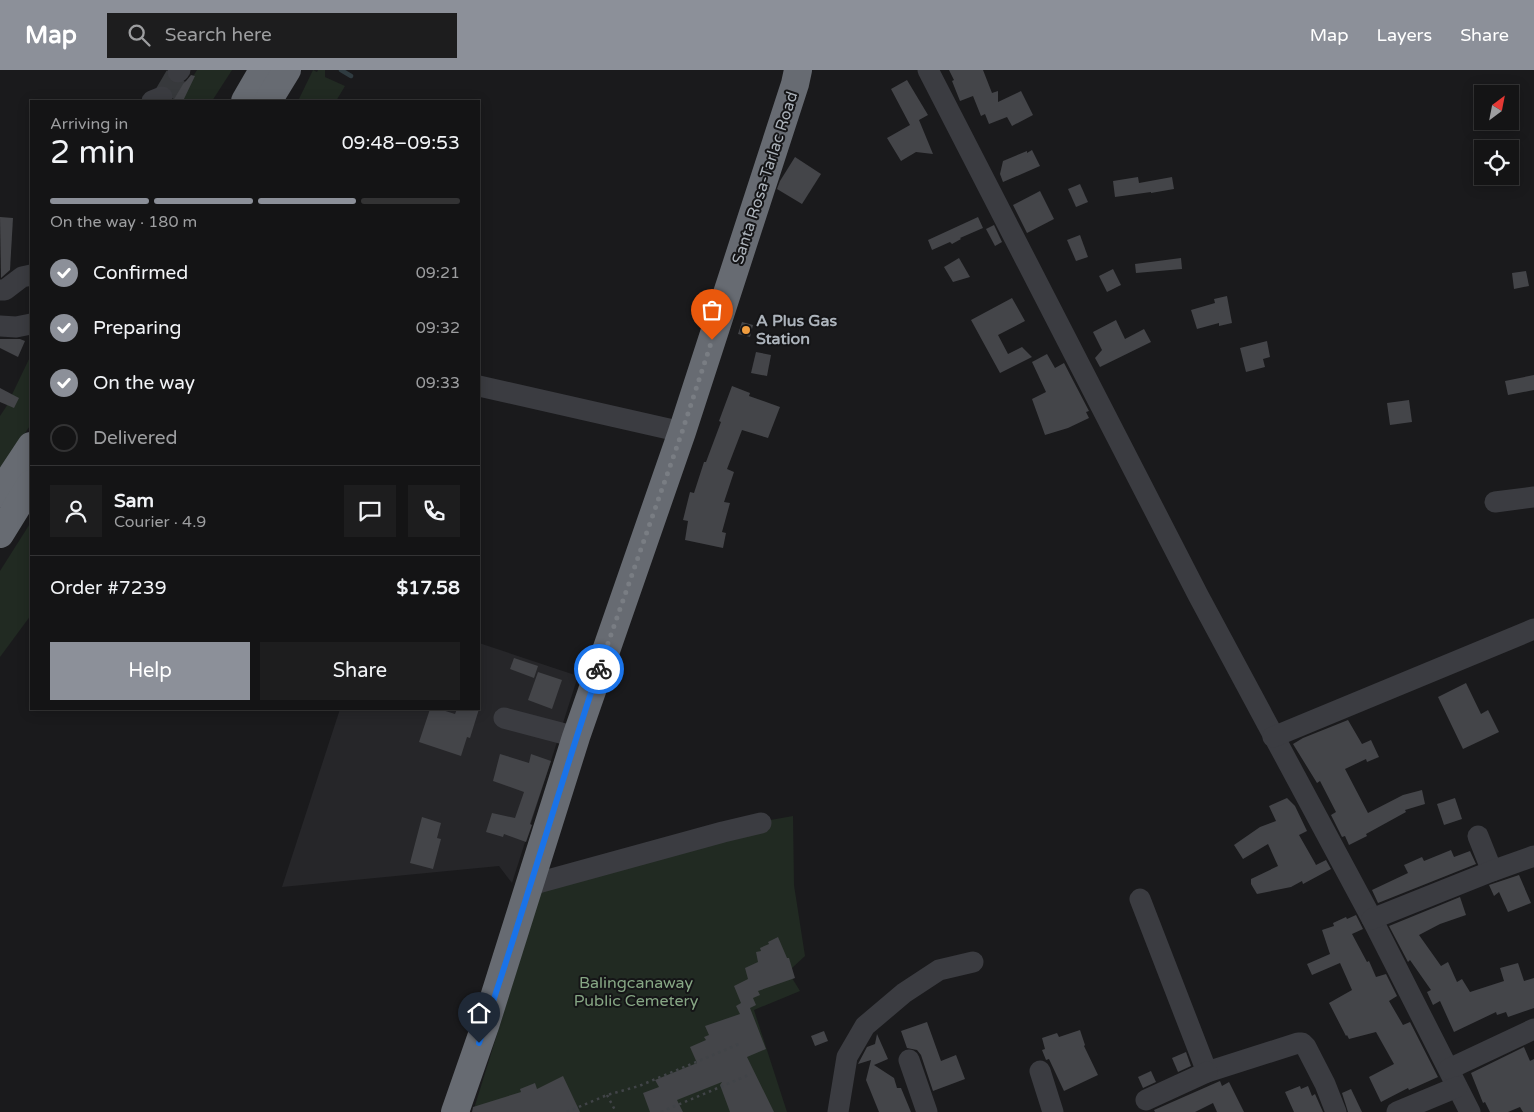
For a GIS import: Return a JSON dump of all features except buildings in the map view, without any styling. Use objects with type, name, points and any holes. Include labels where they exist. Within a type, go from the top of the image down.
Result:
[{"type":"highway","points":[[246,100],[263,70]]},
{"type":"highway","points":[[269,100],[286,70]]},
{"type":"highway","name":"Santa Rosa-Tarlac Road","points":[[455,1112],[485,1026],[576,737],[682,432],[796,84],[798,70]]},
{"type":"highway","points":[[0,493],[30,448]]},
{"type":"highway","points":[[0,534],[30,486]]},
{"type":"street","points":[[928,70],[1198,595],[1372,919],[1470,1112]]},
{"type":"street","points":[[0,290],[4,290],[22,277],[30,275]]},
{"type":"street","points":[[0,326],[16,327],[30,324]]},
{"type":"street","points":[[480,386],[682,432]]},
{"type":"street","points":[[1495,502],[1534,497]]},
{"type":"street","points":[[1273,737],[1534,629]]},
{"type":"street","points":[[504,718],[576,737]]},
{"type":"street","points":[[530,885],[761,823]]},
{"type":"street","points":[[1478,836],[1492,871]]},
{"type":"street","points":[[1372,919],[1534,856]]},
{"type":"street","points":[[1140,899],[1206,1072]]},
{"type":"street","points":[[838,1112],[847,1057],[865,1026],[904,993],[939,970],[973,962]]},
{"type":"street","points":[[1397,1112],[1534,1029]]},
{"type":"street","points":[[1146,1100],[1206,1072],[1302,1043],[1306,1047],[1325,1084],[1336,1112]]},
{"type":"street","points":[[909,1060],[927,1112]]},
{"type":"street","points":[[1040,1071],[1053,1112]]},
{"type":"path","points":[[567,1112],[607,1095],[639,1086],[739,1044]]},
{"type":"path","points":[[662,1112],[751,1074]]},
{"type":"path","points":[[607,1095],[616,1112]]},
{"type":"shaded area","points":[[480,643],[578,676],[512,883],[499,866],[282,887],[340,710],[480,710]]},
{"type":"green space","points":[[197,70],[232,70],[213,100],[179,100]]},
{"type":"green space","points":[[313,70],[317,72],[318,70],[325,70],[325,77],[345,86],[337,100],[298,100]]},
{"type":"green space","points":[[30,357],[30,426],[0,472],[0,416]]},
{"type":"green space","points":[[30,524],[30,616],[0,657],[0,571]]},
{"type":"green space","name":"Balingcanaway Public Cemetery","points":[[793,816],[794,885],[805,956],[792,968],[792,978],[800,991],[754,1010],[787,1112],[473,1112],[546,876],[725,828]]},
{"type":"waterway","points":[[341,70],[351,76]]},
{"type":"tunnel","points":[[165,94],[178,72]]},
{"type":"way so far","points":[[599,669],[682,432],[712,340]]},
{"type":"place","name":"A Plus Gas Station","points":[[746,330]]},
{"type":"route","points":[[479,1043],[599,669]]}]
